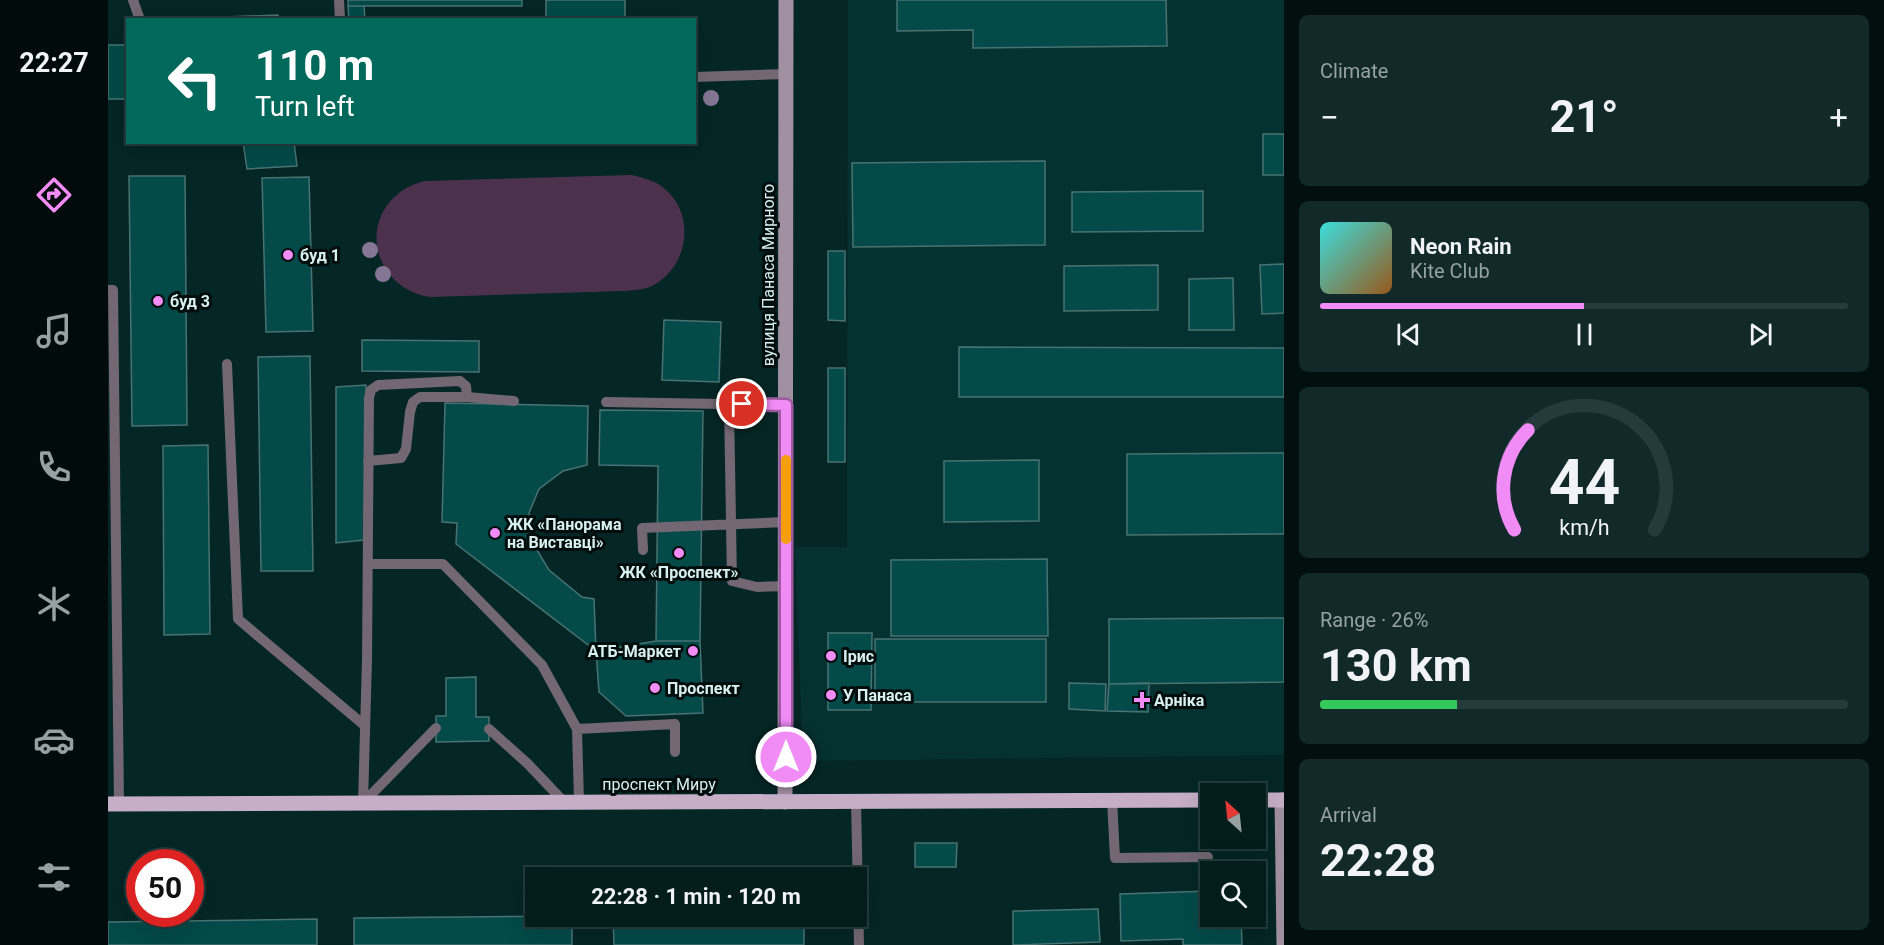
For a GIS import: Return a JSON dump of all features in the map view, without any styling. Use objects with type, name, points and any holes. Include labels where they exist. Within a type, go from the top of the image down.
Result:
[{"type":"main road","name":"вулиця Панаса Мирного","points":[[785,802],[786,0]]},
{"type":"main road","name":"проспект Миру","points":[[113,804],[1200,800]]},
{"type":"main road","points":[[1266,800],[1283,800],[1284,945]]},
{"type":"lane","points":[[133,0],[139,18]]},
{"type":"lane","points":[[339,0],[340,18]]},
{"type":"lane","points":[[696,77],[786,74]]},
{"type":"lane","points":[[108,290],[112,290],[113,804]]},
{"type":"lane","points":[[227,364],[237,620],[364,725]]},
{"type":"lane","points":[[363,803],[369,398],[371,390],[378,386],[460,381],[466,386],[467,397]]},
{"type":"lane","points":[[368,461],[401,458],[406,449],[413,402],[420,398],[467,397],[514,401]]},
{"type":"lane","points":[[606,402],[786,405]]},
{"type":"lane","points":[[729,404],[732,581],[757,588],[786,586]]},
{"type":"lane","points":[[643,550],[642,528],[786,522]]},
{"type":"lane","points":[[368,564],[443,564],[542,665],[577,729],[572,802]]},
{"type":"lane","points":[[577,729],[675,724],[675,752]]},
{"type":"lane","points":[[363,803],[436,728]]},
{"type":"lane","points":[[489,729],[572,802]]},
{"type":"lane","points":[[856,801],[859,945]]},
{"type":"lane","points":[[1112,801],[1115,858],[1208,857]]},
{"type":"shaded area","points":[[848,0],[1284,0],[1284,755],[803,761],[795,547],[847,547]]},
{"type":"shaded area","points":[[632,175],[654,182],[665,189],[682,214],[684,229],[679,257],[671,270],[661,281],[647,288],[624,291],[431,297],[413,292],[398,283],[379,256],[377,239],[379,223],[386,207],[399,193],[424,181]]},
{"type":"building","points":[[348,0],[522,0],[522,6],[348,6]]},
{"type":"building","points":[[546,0],[625,0],[625,18],[546,18]]},
{"type":"building","points":[[897,0],[1166,0],[1167,46],[973,48],[973,30],[897,31]]},
{"type":"building","points":[[348,6],[364,6],[365,18],[349,18]]},
{"type":"building","points":[[278,15],[279,18],[199,18]]},
{"type":"building","points":[[108,45],[126,45],[126,99],[108,99]]},
{"type":"building","points":[[1263,134],[1284,134],[1284,175],[1263,175]]},
{"type":"building","points":[[243,144],[294,144],[297,166],[247,169]]},
{"type":"building","points":[[1045,161],[1045,245],[853,247],[852,163]]},
{"type":"building","name":"буд 3","points":[[129,176],[185,176],[187,425],[132,426]]},
{"type":"building","name":"буд 1","points":[[309,177],[313,331],[266,332],[262,178]]},
{"type":"building","points":[[1203,191],[1203,231],[1072,232],[1072,192]]},
{"type":"building","points":[[828,251],[845,251],[845,321],[828,320]]},
{"type":"building","points":[[1284,264],[1284,313],[1262,314],[1260,265]]},
{"type":"building","points":[[1158,265],[1158,310],[1064,311],[1064,266]]},
{"type":"building","points":[[1233,278],[1234,330],[1189,330],[1189,279]]},
{"type":"building","points":[[664,320],[721,322],[719,382],[662,380]]},
{"type":"building","points":[[362,340],[479,341],[479,372],[362,371]]},
{"type":"building","points":[[959,347],[1284,348],[1284,397],[959,397]]},
{"type":"building","points":[[310,356],[313,571],[261,571],[258,357]]},
{"type":"building","points":[[828,368],[845,368],[845,462],[828,462]]},
{"type":"building","points":[[366,385],[364,540],[336,543],[336,387]]},
{"type":"building","name":"ЖК «Панорама на Виставці»","points":[[445,403],[588,406],[587,465],[563,471],[539,489],[529,513],[535,547],[549,570],[582,597],[594,599],[596,651],[456,544],[457,523],[442,522]]},
{"type":"building","name":"ЖК «Проспект»","points":[[600,410],[703,411],[700,641],[656,641],[658,466],[599,465]]},
{"type":"building","points":[[208,445],[210,634],[164,635],[163,446]]},
{"type":"building","points":[[1284,453],[1284,534],[1127,535],[1127,454]]},
{"type":"building","points":[[1039,460],[1039,521],[944,522],[944,461]]},
{"type":"building","points":[[1047,559],[1048,636],[891,636],[891,560]]},
{"type":"building","points":[[1284,618],[1284,682],[1109,684],[1109,619]]},
{"type":"building","points":[[828,633],[872,633],[871,710],[828,710]]},
{"type":"building","points":[[875,639],[1046,639],[1046,702],[875,702]]},
{"type":"building","points":[[656,641],[700,641],[703,713],[626,716],[599,692],[596,651]]},
{"type":"building","points":[[476,677],[476,717],[489,717],[489,741],[436,742],[436,716],[446,716],[446,678]]},
{"type":"building","points":[[1069,683],[1106,684],[1105,711],[1069,709]]},
{"type":"building","points":[[1149,683],[1148,712],[1107,711],[1109,684]]},
{"type":"building","points":[[915,843],[957,843],[956,867],[915,867]]},
{"type":"building","points":[[1200,891],[1200,927],[1241,927],[1242,945],[1183,945],[1183,939],[1121,941],[1120,894]]},
{"type":"building","points":[[1098,909],[1100,942],[1013,945],[1013,911]]},
{"type":"building","points":[[525,916],[525,927],[572,927],[572,945],[354,945],[354,918]]},
{"type":"building","points":[[317,919],[317,945],[108,945],[108,922],[126,922],[126,927],[204,927],[204,921]]},
{"type":"building","points":[[613,927],[804,927],[804,945],[614,945]]},
{"type":"slow traffic","points":[[786,460],[786,539]]},
{"type":"place","name":"буд 1","points":[[288,255]]},
{"type":"place","name":"буд 3","points":[[158,301]]},
{"type":"place","name":"ЖК «Панорама на Виставці»","points":[[495,533]]},
{"type":"place","name":"ЖК «Проспект»","points":[[679,553]]},
{"type":"place","name":"АТБ-Маркет","points":[[693,651]]},
{"type":"place","name":"Ірис","points":[[831,656]]},
{"type":"place","name":"Проспект","points":[[655,688]]},
{"type":"place","name":"У Панаса","points":[[831,695]]},
{"type":"place","name":"Арніка","points":[[1142,700]]},
{"type":"route","points":[[742,404],[786,405],[786,757]]}]
